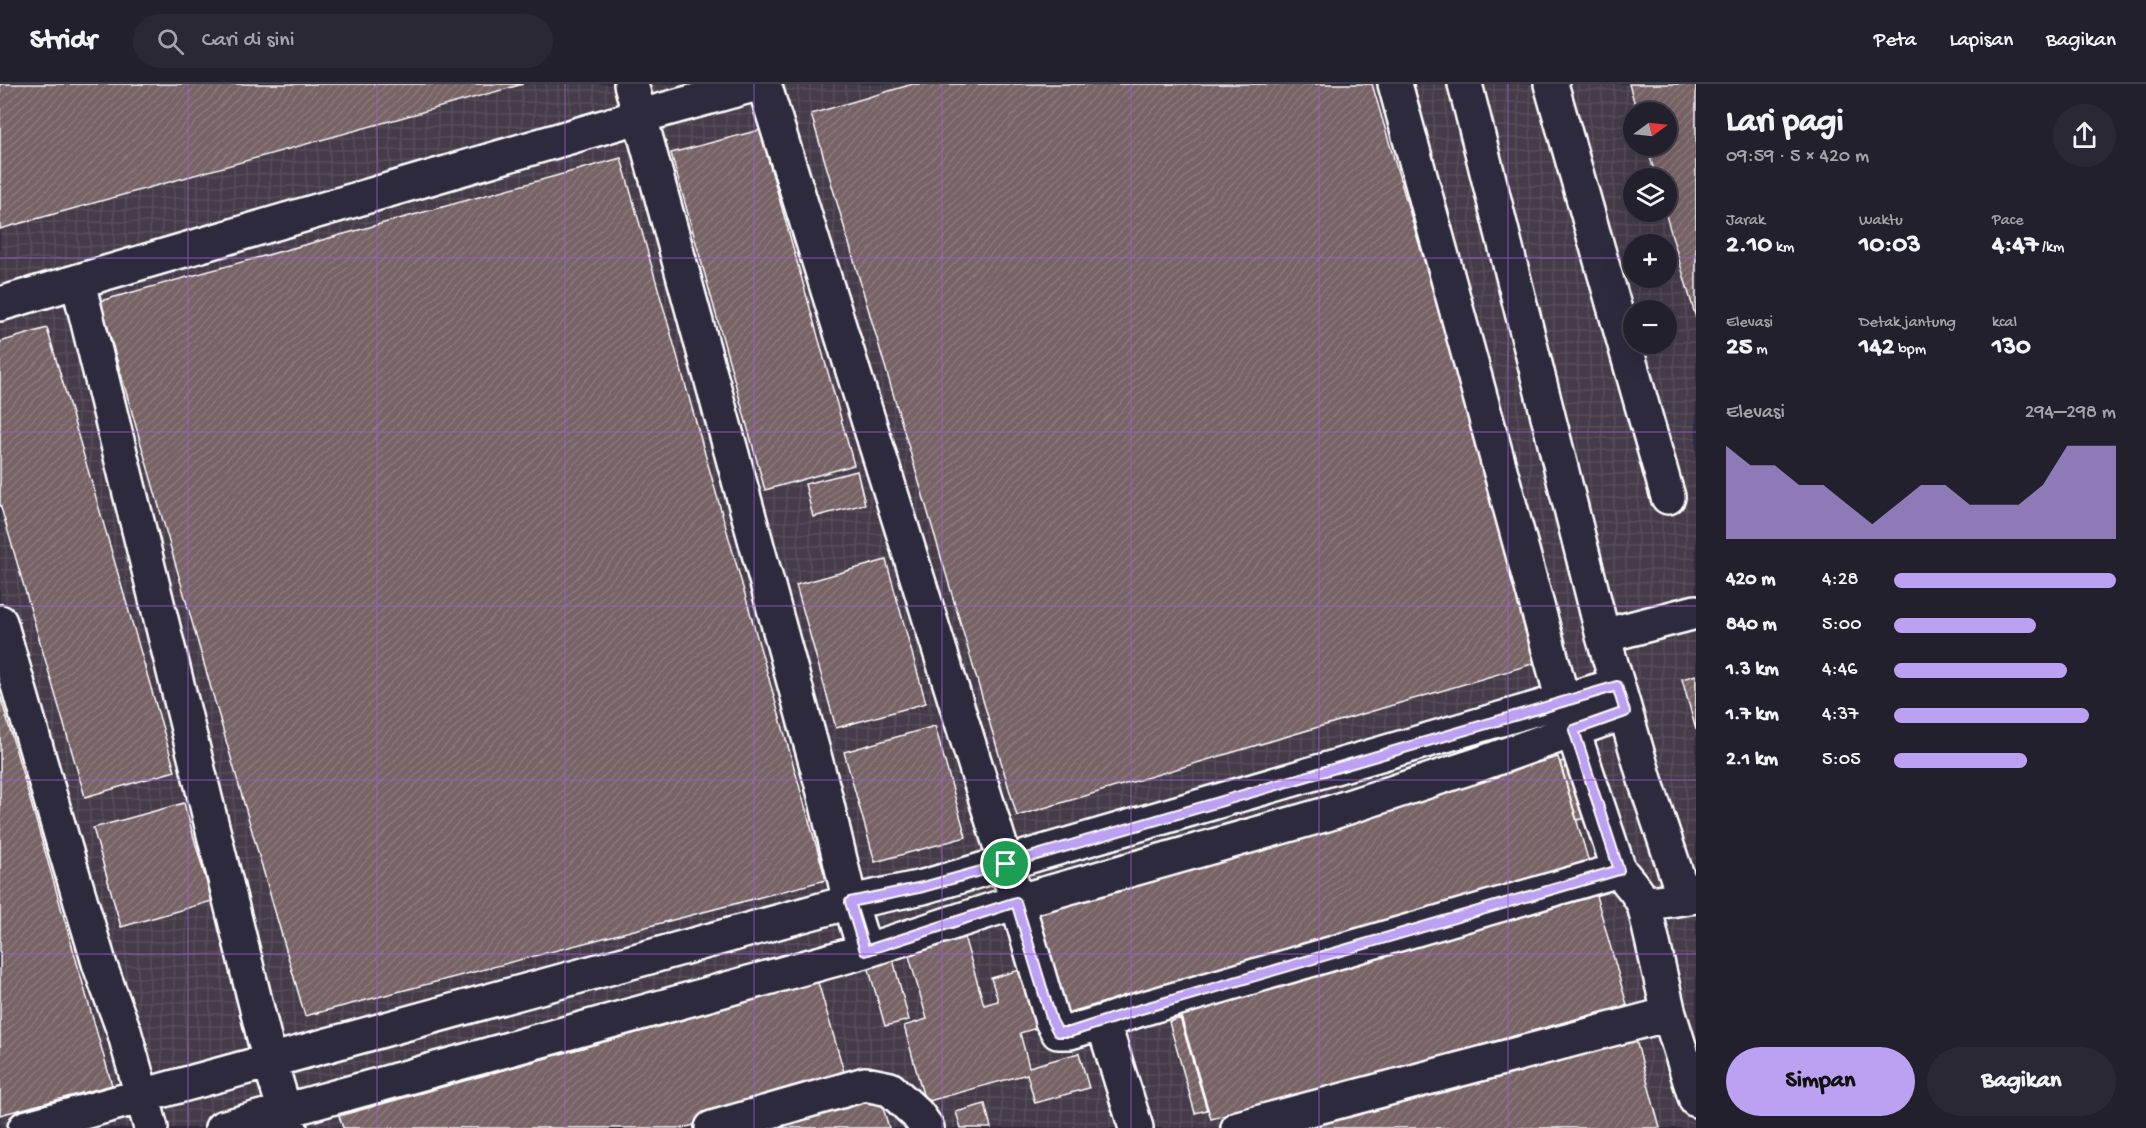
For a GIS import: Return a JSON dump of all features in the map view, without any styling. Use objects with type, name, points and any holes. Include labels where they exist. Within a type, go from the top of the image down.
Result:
[{"type":"lane","points":[[631,84],[824,792],[850,902],[865,951]]},
{"type":"lane","points":[[0,304],[757,84]]},
{"type":"lane","points":[[764,84],[1006,864],[1052,1021],[1058,1032],[1070,1032],[1138,1010],[1619,870]]},
{"type":"lane","points":[[1395,84],[1568,716],[1619,870],[1644,904],[1670,1014],[1696,1100]]},
{"type":"lane","points":[[1465,84],[1602,636],[1621,699],[1690,896],[1644,904]]},
{"type":"lane","points":[[1551,84],[1668,497]]},
{"type":"lane","points":[[78,282],[270,1062],[287,1119]]},
{"type":"lane","points":[[1602,636],[1696,612]]},
{"type":"lane","points":[[0,622],[67,857],[100,966],[124,1031],[151,1128]]},
{"type":"lane","points":[[222,1128],[287,1119],[384,1057],[850,902],[923,887],[1568,716],[1621,699]]},
{"type":"lane","points":[[26,1128],[141,1095],[270,1062],[384,1057],[865,951],[1016,902],[1327,813],[1477,765],[1568,716]]},
{"type":"lane","points":[[1238,1128],[1670,1014]]},
{"type":"lane","points":[[1103,1022],[1136,1128]]},
{"type":"lane","points":[[712,1128],[865,1084],[890,1089],[927,1128]]},
{"type":"shaded area","points":[[0,84],[1696,84],[1696,1128],[0,1128]]},
{"type":"building","points":[[0,84],[523,84],[0,229]]},
{"type":"building","points":[[913,84],[1372,84],[1542,661],[1017,816],[811,114]]},
{"type":"building","points":[[1629,84],[1696,84],[1696,318],[1677,253],[1677,234],[1671,234],[1668,222],[1677,222],[1677,168],[1653,168],[1650,156],[1677,156],[1677,102],[1634,102]]},
{"type":"building","points":[[760,130],[854,465],[765,490],[671,153]]},
{"type":"building","points":[[621,158],[826,880],[305,1016],[100,301]]},
{"type":"building","points":[[47,328],[175,771],[85,797],[0,504],[0,342]]},
{"type":"building","points":[[857,471],[865,504],[813,517],[805,484]]},
{"type":"building","points":[[886,560],[926,703],[836,728],[796,585]]},
{"type":"building","points":[[1696,675],[1696,730],[1682,679]]},
{"type":"building","points":[[0,695],[112,1085],[0,1115]]},
{"type":"building","points":[[935,726],[966,837],[875,862],[844,752]]},
{"type":"building","points":[[1558,757],[1590,866],[1066,1013],[1035,905]]},
{"type":"building","points":[[1574,758],[1590,817],[1577,820],[1560,762]]},
{"type":"building","points":[[184,803],[212,901],[121,927],[93,828]]},
{"type":"building","points":[[1595,892],[1627,1005],[1211,1119],[1178,1006]]},
{"type":"building","points":[[963,933],[984,1005],[998,1001],[991,978],[1024,969],[1040,1027],[1020,1033],[1029,1067],[1079,1053],[1089,1088],[1035,1103],[1027,1074],[925,1102],[904,1026],[927,1019],[907,949]]},
{"type":"building","points":[[893,959],[909,1020],[885,1026],[868,966]]},
{"type":"building","points":[[818,982],[847,1082],[683,1128],[343,1128],[339,1116]]},
{"type":"building","points":[[1180,1018],[1207,1110],[1195,1113],[1169,1022]]},
{"type":"building","points":[[1633,1029],[1660,1128],[1272,1128]]},
{"type":"building","points":[[879,1094],[889,1128],[758,1128]]},
{"type":"building","points":[[985,1104],[991,1128],[961,1128],[956,1112]]},
{"type":"route","points":[[1617,686],[1625,712],[1574,730],[1619,870],[1138,1010],[1070,1032],[1058,1032],[1052,1021],[1016,902],[865,951],[850,902],[923,887],[1006,864],[1617,686]]}]
